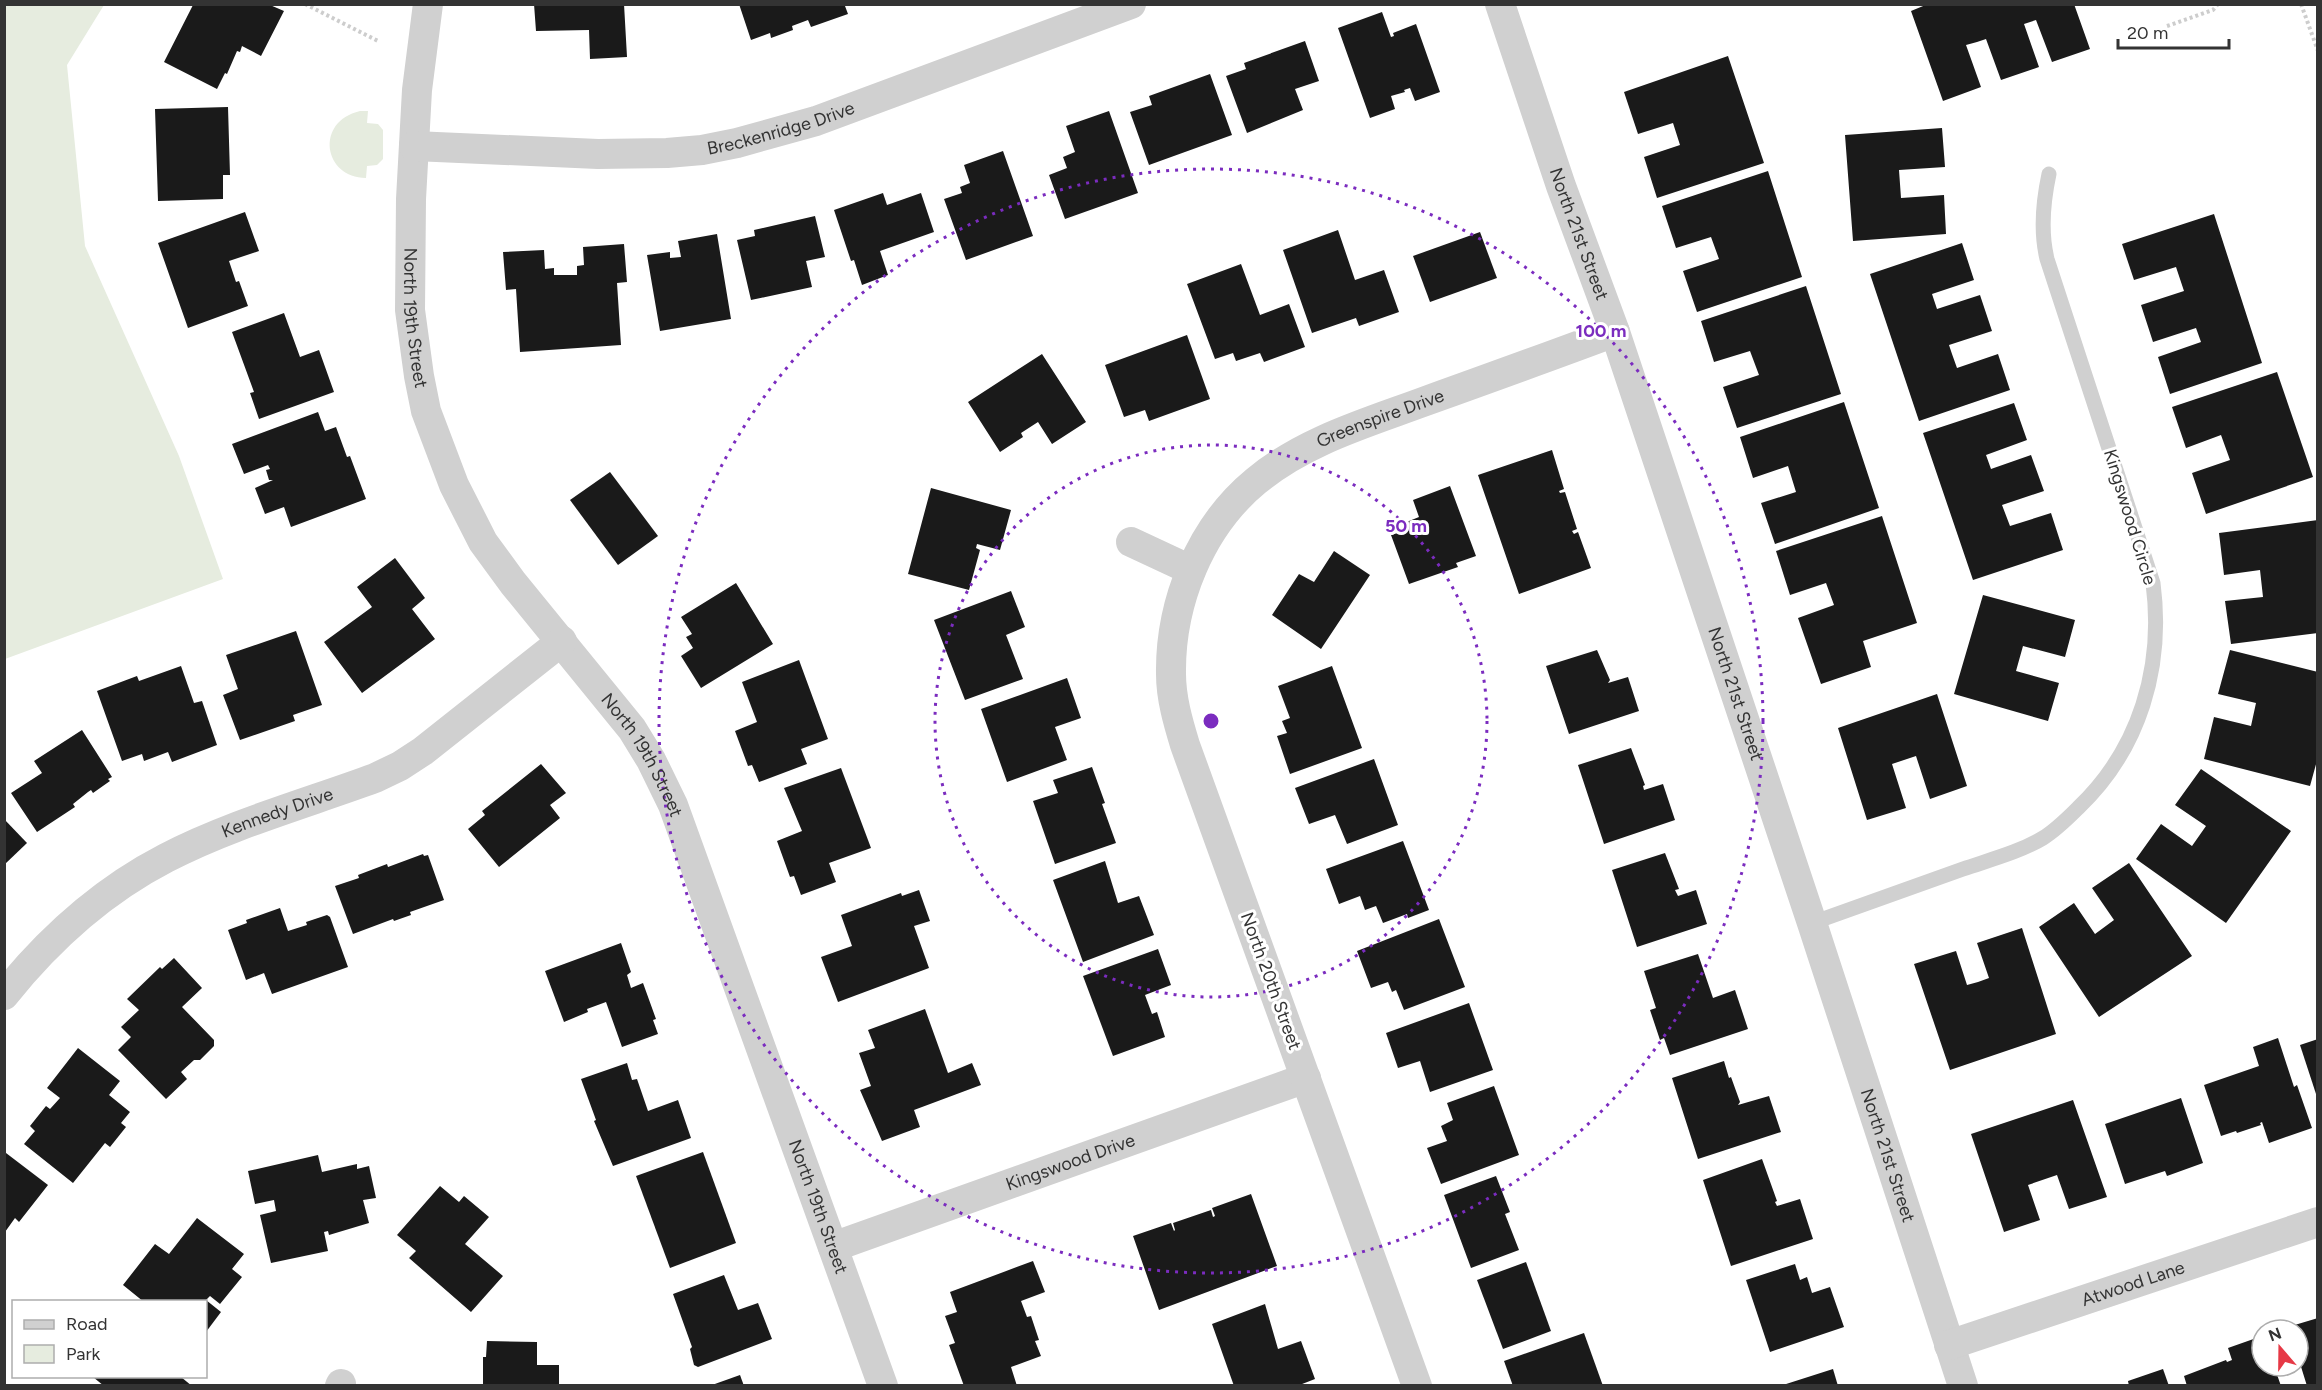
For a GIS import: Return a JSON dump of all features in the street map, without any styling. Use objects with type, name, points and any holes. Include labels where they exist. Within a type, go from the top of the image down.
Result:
[{"type":"street","name":"North 19th Street","points":[[428,4],[417,90],[411,199],[411,310],[418,376],[426,411],[454,485],[483,542],[513,583],[632,729],[651,760],[673,805],[882,1386]]},
{"type":"street","name":"Breckenridge Drive","points":[[414,146],[598,154],[702,150],[737,143],[816,121],[1131,4]]},
{"type":"street","name":"North 21st Street","points":[[1500,4],[1561,186],[1615,332],[1963,1386]]},
{"type":"street","name":"Greenspire Drive","points":[[1191,570],[1214,528],[1240,496],[1255,481],[1295,454],[1343,431],[1615,332]]},
{"type":"street","points":[[1131,542],[1191,570]]},
{"type":"street","name":"North 20th Street","points":[[1191,570],[1179,605],[1171,675],[1173,700],[1190,764],[1417,1386]]},
{"type":"street","name":"Kennedy Drive","points":[[4,996],[48,944],[74,921],[147,869],[204,840],[375,778],[400,766],[423,752],[562,641]]},
{"type":"street","name":"Kingswood Drive","points":[[833,1247],[1306,1078]]},
{"type":"street","name":"Atwood Lane","points":[[1949,1345],[2318,1222]]},
{"type":"lane","name":"Kingswood Circle","points":[[1812,923],[1981,863],[2041,839],[2068,818],[2104,781],[2130,740],[2143,707],[2154,661],[2156,615],[2153,583],[2046,252],[2043,230],[2049,174]]},
{"type":"path","points":[[305,4],[378,41]]},
{"type":"path","points":[[2167,26],[2213,10],[2218,4]]},
{"type":"path","points":[[2301,4],[2318,51]]},
{"type":"green space","points":[[5,4],[104,5],[67,65],[85,246],[179,456],[223,579],[5,659]]},
{"type":"green space","points":[[360,111],[368,111],[367,123],[378,124],[383,130],[383,159],[377,165],[367,166],[366,178],[352,176],[341,169],[330,149],[331,137],[336,126],[345,117]]},
{"type":"building","points":[[534,4],[624,4],[627,57],[590,59],[589,30],[536,31]]},
{"type":"building","points":[[739,4],[849,5],[845,6],[848,14],[811,27],[808,20],[792,26],[793,30],[771,38],[770,33],[751,40]]},
{"type":"building","points":[[1928,4],[2074,4],[2090,49],[2052,62],[2036,20],[2024,24],[2039,67],[2001,80],[1986,39],[1966,45],[1981,87],[1943,101],[1911,11]]},
{"type":"building","points":[[193,5],[270,5],[284,11],[261,56],[242,46],[240,52],[237,51],[227,74],[225,73],[217,89],[164,62]]},
{"type":"building","points":[[1382,12],[1391,37],[1394,36],[1393,33],[1416,24],[1440,92],[1415,101],[1410,88],[1404,90],[1405,92],[1391,96],[1395,109],[1370,118],[1338,28]]},
{"type":"building","points":[[1305,41],[1319,81],[1295,89],[1303,110],[1247,133],[1226,76],[1246,69],[1244,63]]},
{"type":"building","points":[[1728,56],[1764,163],[1657,198],[1644,157],[1680,145],[1673,123],[1638,134],[1624,92]]},
{"type":"building","points":[[1210,74],[1232,135],[1149,165],[1130,112],[1152,105],[1149,96]]},
{"type":"building","points":[[228,107],[230,175],[223,175],[223,199],[158,201],[155,109]]},
{"type":"building","points":[[1109,111],[1138,193],[1065,219],[1049,175],[1067,168],[1063,157],[1075,152],[1066,126]]},
{"type":"building","points":[[1942,128],[1945,167],[1899,170],[1901,198],[1944,195],[1946,234],[1853,241],[1845,135]]},
{"type":"building","points":[[1003,151],[1033,236],[966,260],[944,199],[962,193],[960,187],[970,183],[964,165]]},
{"type":"building","points":[[1768,171],[1802,277],[1697,312],[1683,271],[1719,259],[1711,237],[1676,248],[1662,206]]},
{"type":"building","points":[[883,193],[887,205],[921,193],[934,232],[880,251],[888,275],[862,285],[854,260],[851,261],[834,210]]},
{"type":"building","points":[[245,212],[259,251],[229,261],[248,306],[188,328],[158,243]]},
{"type":"building","points":[[2214,214],[2262,363],[2170,394],[2158,357],[2201,342],[2196,328],[2153,342],[2141,305],[2184,291],[2176,267],[2134,280],[2122,244]]},
{"type":"building","points":[[815,216],[825,257],[806,261],[812,287],[751,300],[737,240],[755,236],[754,230]]},
{"type":"building","points":[[1338,230],[1355,280],[1384,270],[1399,312],[1359,326],[1356,318],[1312,333],[1283,250]]},
{"type":"building","points":[[1480,232],[1497,278],[1430,302],[1413,256]]},
{"type":"building","points":[[717,234],[731,319],[660,331],[647,255],[670,252],[670,258],[681,257],[678,241]]},
{"type":"building","points":[[1962,243],[1974,280],[1932,294],[1937,309],[1980,295],[1992,331],[1949,345],[1957,368],[1998,354],[2010,390],[1919,421],[1870,274]]},
{"type":"building","points":[[624,244],[627,282],[617,283],[621,345],[520,352],[516,289],[506,290],[503,252],[544,250],[545,269],[554,268],[554,275],[577,275],[577,266],[584,265],[583,247]]},
{"type":"building","points":[[1241,264],[1260,315],[1289,304],[1305,347],[1264,362],[1260,353],[1236,361],[1233,353],[1215,359],[1187,284]]},
{"type":"building","points":[[1806,286],[1841,394],[1737,428],[1723,387],[1759,375],[1750,351],[1714,362],[1701,321]]},
{"type":"building","points":[[284,313],[300,357],[319,350],[334,392],[259,419],[250,393],[254,392],[232,332]]},
{"type":"building","points":[[1187,335],[1210,399],[1149,421],[1145,410],[1124,417],[1105,365]]},
{"type":"building","points":[[1042,354],[1086,422],[1052,444],[1038,422],[1021,433],[1023,437],[1000,452],[968,402]]},
{"type":"building","points":[[2277,372],[2313,477],[2206,514],[2192,473],[2230,460],[2221,435],[2186,448],[2172,407]]},
{"type":"building","points":[[1844,402],[1879,508],[1775,544],[1761,503],[1796,492],[1788,466],[1753,478],[1740,437]]},
{"type":"building","points":[[2014,403],[2027,440],[1986,455],[1991,469],[2031,455],[2044,491],[2002,505],[2010,526],[2051,513],[2063,550],[1973,580],[1923,433]]},
{"type":"building","points":[[318,412],[325,431],[336,427],[366,499],[291,527],[284,507],[265,514],[255,488],[273,480],[269,480],[266,470],[270,469],[268,465],[244,474],[232,444]]},
{"type":"building","points":[[1552,450],[1564,489],[1559,491],[1560,493],[1565,492],[1577,529],[1572,531],[1574,534],[1578,532],[1591,568],[1519,594],[1478,475]]},
{"type":"building","points":[[610,472],[658,536],[618,565],[570,500]]},
{"type":"building","points":[[1450,486],[1476,556],[1456,563],[1458,567],[1409,584],[1391,535],[1407,530],[1404,523],[1419,517],[1413,500]]},
{"type":"building","points":[[931,488],[1011,510],[1000,550],[977,544],[976,548],[980,550],[969,590],[908,574]]},
{"type":"building","points":[[1882,516],[1917,623],[1863,641],[1871,667],[1821,684],[1798,618],[1834,605],[1826,583],[1790,595],[1776,551]]},
{"type":"building","points":[[2318,520],[2318,633],[2231,644],[2225,601],[2263,597],[2260,570],[2224,575],[2219,533]]},
{"type":"building","points":[[1334,551],[1370,575],[1321,649],[1272,615],[1299,574],[1314,582]]},
{"type":"building","points":[[395,558],[425,598],[412,609],[435,639],[362,693],[324,642],[372,607],[357,587]]},
{"type":"building","points":[[736,583],[773,644],[701,688],[681,656],[693,648],[686,637],[692,634],[681,617]]},
{"type":"building","points":[[1011,591],[1025,627],[1006,635],[1023,679],[965,700],[934,620]]},
{"type":"building","points":[[1983,595],[2075,620],[2065,657],[2023,646],[2016,671],[2059,683],[2048,721],[1954,694]]},
{"type":"building","points":[[296,631],[322,705],[293,715],[295,721],[240,740],[223,695],[238,689],[226,655]]},
{"type":"building","points":[[1597,650],[1610,680],[1608,683],[1628,677],[1639,711],[1569,734],[1546,666]]},
{"type":"building","points":[[2230,650],[2318,672],[2318,757],[2310,786],[2204,759],[2214,717],[2251,726],[2256,703],[2218,694]]},
{"type":"building","points":[[799,660],[828,739],[801,749],[807,764],[759,782],[752,765],[748,766],[735,731],[757,722],[742,682]]},
{"type":"building","points":[[181,666],[194,703],[202,701],[217,745],[172,762],[168,752],[144,761],[142,754],[122,761],[97,691],[137,676],[139,681]]},
{"type":"building","points":[[1332,666],[1362,748],[1290,774],[1277,736],[1287,733],[1282,721],[1290,718],[1278,686]]},
{"type":"building","points":[[1067,678],[1081,718],[1055,727],[1067,760],[1007,782],[981,709]]},
{"type":"building","points":[[1937,694],[1967,786],[1930,799],[1916,756],[1892,764],[1906,808],[1867,820],[1838,728]]},
{"type":"building","points":[[82,730],[112,777],[93,793],[91,790],[73,804],[75,807],[37,832],[11,793],[42,773],[34,761]]},
{"type":"building","points":[[1631,748],[1645,785],[1644,790],[1663,784],[1675,820],[1604,844],[1578,765]]},
{"type":"building","points":[[1374,759],[1398,825],[1347,844],[1335,815],[1309,824],[1295,788]]},
{"type":"building","points":[[541,764],[566,793],[550,805],[560,818],[499,867],[468,829],[485,815],[482,811]]},
{"type":"building","points":[[1092,767],[1116,843],[1055,864],[1033,801],[1058,793],[1053,780]]},
{"type":"building","points":[[841,768],[871,848],[829,863],[836,882],[801,895],[794,876],[790,877],[777,841],[802,831],[784,788]]},
{"type":"building","points":[[2201,769],[2291,831],[2226,923],[2136,859],[2161,824],[2192,846],[2206,826],[2175,805]]},
{"type":"building","points":[[4,819],[27,843],[4,865]]},
{"type":"building","points":[[1403,841],[1429,910],[1408,918],[1407,914],[1383,923],[1376,906],[1365,910],[1360,896],[1339,904],[1326,869]]},
{"type":"building","points":[[1665,853],[1679,889],[1675,890],[1678,896],[1696,890],[1707,924],[1637,947],[1612,870]]},
{"type":"building","points":[[423,854],[428,855],[444,900],[410,912],[411,915],[394,921],[393,919],[353,934],[335,886],[359,878],[358,875],[387,864],[388,867]]},
{"type":"building","points":[[1105,861],[1118,903],[1139,896],[1154,935],[1083,962],[1053,880]]},
{"type":"building","points":[[2129,863],[2192,956],[2099,1017],[2039,927],[2074,903],[2095,934],[2114,920],[2092,888]]},
{"type":"building","points":[[919,890],[930,921],[914,926],[929,968],[838,1002],[821,957],[852,946],[841,915],[901,893],[902,896]]},
{"type":"building","points":[[280,908],[288,931],[327,915],[330,917],[348,967],[272,994],[264,973],[246,980],[228,930],[247,923],[246,920]]},
{"type":"building","points":[[1439,919],[1465,987],[1404,1010],[1396,990],[1392,992],[1388,982],[1371,988],[1357,951]]},
{"type":"building","points":[[2022,928],[2056,1034],[1950,1070],[1914,964],[1956,951],[1967,985],[1978,982],[1989,978],[1977,943]]},
{"type":"building","points":[[621,943],[631,972],[627,975],[631,988],[643,983],[656,1019],[653,1020],[658,1034],[622,1047],[606,1002],[587,1009],[588,1012],[564,1022],[545,971]]},
{"type":"building","points":[[1158,949],[1171,985],[1145,995],[1152,1014],[1157,1012],[1165,1037],[1113,1056],[1083,976]]},
{"type":"building","points":[[1698,954],[1713,998],[1735,990],[1748,1029],[1670,1055],[1664,1038],[1660,1040],[1650,1010],[1656,1008],[1644,971]]},
{"type":"building","points":[[174,958],[202,988],[182,1007],[214,1040],[214,1046],[200,1060],[194,1060],[181,1072],[187,1079],[166,1099],[118,1050],[131,1037],[121,1027],[139,1010],[127,999],[160,967],[162,969]]},
{"type":"building","points":[[1469,1003],[1493,1070],[1430,1092],[1420,1061],[1398,1068],[1386,1033]]},
{"type":"building","points":[[925,1009],[948,1073],[972,1063],[981,1085],[914,1110],[920,1127],[882,1141],[860,1090],[871,1086],[859,1053],[875,1048],[868,1030]]},
{"type":"building","points":[[2278,1038],[2294,1087],[2297,1085],[2312,1128],[2269,1143],[2262,1122],[2261,1125],[2221,1136],[2204,1085],[2259,1066],[2253,1047]]},
{"type":"building","points":[[2318,1039],[2318,1097],[2317,1097],[2300,1045]]},
{"type":"building","points":[[78,1048],[120,1081],[109,1095],[130,1112],[121,1123],[126,1127],[110,1147],[105,1143],[73,1183],[24,1144],[35,1131],[30,1126],[46,1106],[50,1109],[60,1098],[47,1088]]},
{"type":"building","points":[[1724,1061],[1740,1102],[1738,1105],[1769,1096],[1781,1132],[1698,1159],[1672,1078]]},
{"type":"building","points":[[627,1063],[632,1080],[637,1079],[648,1111],[678,1100],[691,1138],[613,1166],[594,1121],[596,1120],[581,1079]]},
{"type":"building","points":[[1494,1086],[1519,1155],[1441,1184],[1427,1148],[1447,1141],[1441,1126],[1453,1120],[1447,1103]]},
{"type":"building","points":[[2181,1098],[2203,1163],[2167,1176],[2165,1171],[2125,1184],[2105,1124]]},
{"type":"building","points":[[2073,1100],[2107,1197],[2069,1209],[2057,1175],[2028,1185],[2040,1220],[2004,1232],[1971,1134]]},
{"type":"building","points":[[703,1152],[736,1243],[670,1268],[636,1176]]},
{"type":"building","points":[[6,1153],[48,1185],[19,1222],[15,1218],[5,1232]]},
{"type":"building","points":[[318,1155],[322,1172],[357,1164],[357,1169],[369,1166],[376,1198],[363,1200],[369,1223],[329,1235],[328,1231],[324,1232],[328,1251],[271,1263],[260,1215],[276,1211],[274,1200],[255,1204],[248,1171]]},
{"type":"building","points":[[1762,1159],[1777,1206],[1800,1199],[1813,1239],[1731,1266],[1703,1180]]},
{"type":"building","points":[[1496,1176],[1510,1212],[1505,1214],[1519,1250],[1471,1268],[1444,1195]]},
{"type":"building","points":[[440,1186],[459,1202],[464,1196],[489,1217],[465,1244],[503,1276],[471,1312],[409,1258],[416,1251],[397,1235]]},
{"type":"building","points":[[1251,1194],[1277,1266],[1159,1310],[1133,1236],[1171,1223],[1174,1231],[1173,1223],[1211,1210],[1213,1217],[1215,1216],[1212,1208]]},
{"type":"building","points":[[197,1218],[244,1254],[232,1269],[242,1277],[220,1304],[210,1296],[206,1300],[142,1300],[123,1285],[155,1244],[169,1254]]},
{"type":"building","points":[[1033,1261],[1045,1292],[1021,1301],[1027,1317],[1031,1316],[1039,1340],[1035,1341],[1041,1356],[1011,1367],[1017,1386],[964,1386],[949,1345],[955,1343],[945,1316],[957,1312],[950,1292]]},
{"type":"building","points":[[1526,1262],[1551,1331],[1503,1349],[1477,1280]]},
{"type":"building","points":[[1795,1264],[1800,1280],[1807,1277],[1812,1293],[1830,1287],[1844,1327],[1770,1352],[1746,1280]]},
{"type":"building","points":[[724,1275],[738,1310],[758,1303],[772,1339],[698,1367],[694,1365],[690,1349],[692,1347],[673,1294]]},
{"type":"building","points":[[207,1301],[221,1312],[207,1331]]},
{"type":"building","points":[[1265,1304],[1278,1349],[1301,1341],[1315,1379],[1297,1386],[1234,1386],[1212,1324]]},
{"type":"building","points":[[2318,1318],[2318,1386],[2307,1386],[2305,1378],[2310,1378],[2310,1320]]},
{"type":"building","points":[[1584,1333],[1603,1386],[1513,1386],[1504,1361]]},
{"type":"building","points":[[2250,1340],[2250,1378],[2278,1378],[2281,1386],[2187,1386],[2184,1376],[2226,1360],[2227,1362],[2232,1360],[2228,1348]]},
{"type":"building","points":[[487,1341],[537,1342],[537,1365],[559,1365],[559,1386],[483,1386],[483,1357],[486,1357]]},
{"type":"building","points":[[1833,1369],[1838,1386],[1783,1386],[1783,1385]]},
{"type":"building","points":[[2163,1369],[2169,1386],[2129,1386],[2128,1381]]},
{"type":"building","points":[[740,1375],[744,1386],[712,1386],[712,1385]]},
{"type":"building","points":[[94,1378],[182,1378],[192,1386],[104,1386]]}]
